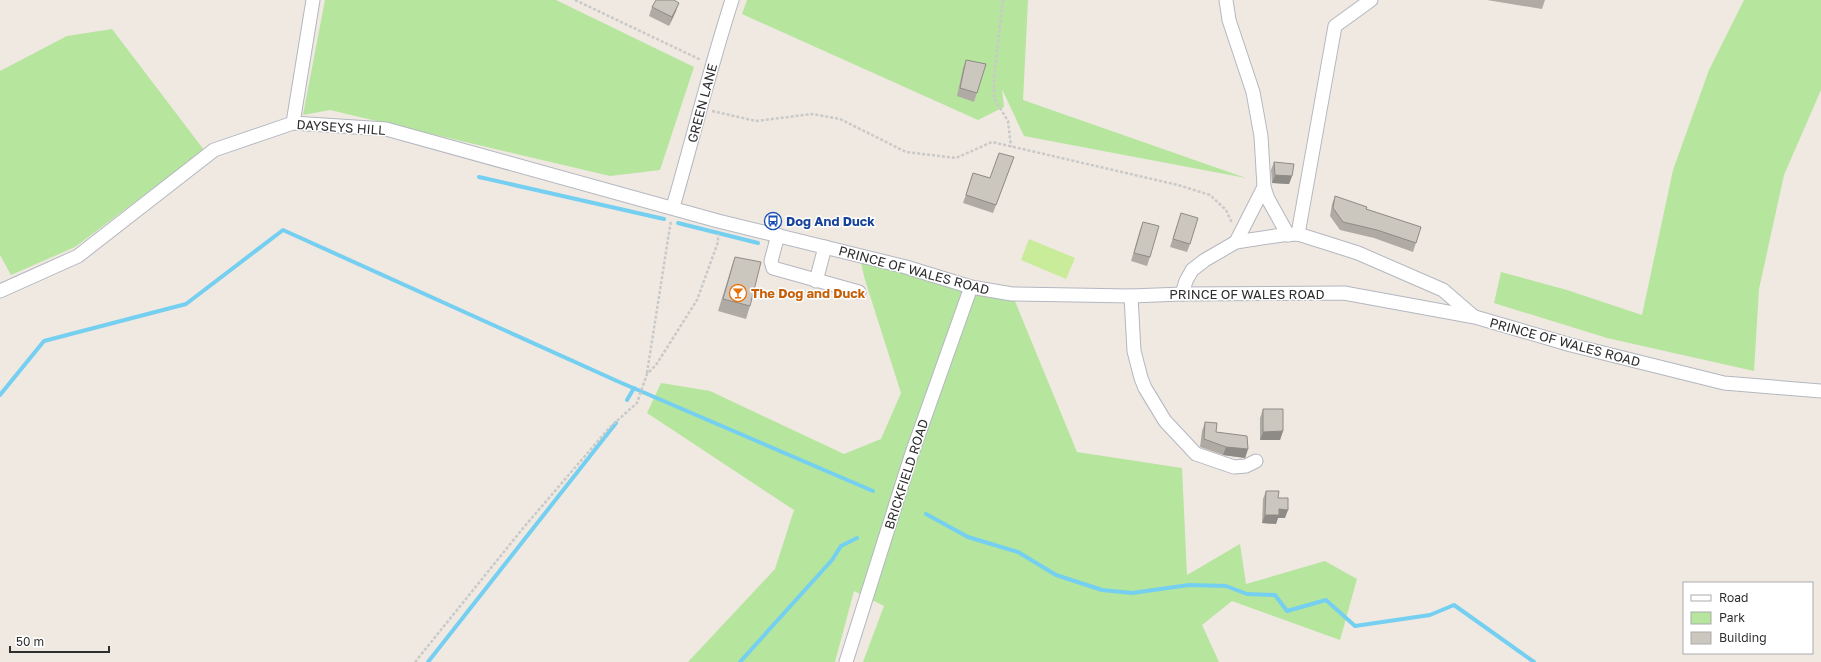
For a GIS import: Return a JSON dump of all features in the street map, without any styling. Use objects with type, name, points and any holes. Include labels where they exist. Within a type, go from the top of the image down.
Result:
[{"type":"street","points":[[293,123],[313,0]]},
{"type":"street","points":[[1226,0],[1226,9],[1230,26],[1253,92],[1261,136],[1264,187],[1268,199],[1293,235]]},
{"type":"street","points":[[1293,235],[1335,26],[1371,0]]},
{"type":"street","name":"GREEN LANE","points":[[674,207],[701,108],[711,64],[729,3]]},
{"type":"street","name":"DAYSEYS HILL","points":[[2,287],[78,256],[214,150],[293,123],[386,129],[501,162],[674,207]]},
{"type":"street","points":[[1236,242],[1264,187]]},
{"type":"street","name":"PRINCE OF WALES ROAD","points":[[674,207],[718,221],[906,268],[971,287],[1012,294],[1130,296],[1182,294],[1344,293],[1475,317],[1571,344],[1724,383],[1821,391]]},
{"type":"street","points":[[778,235],[771,261],[773,268],[859,292]]},
{"type":"street","points":[[1182,294],[1186,281],[1192,270],[1205,260],[1236,242],[1293,235],[1358,253],[1443,290],[1475,317]]},
{"type":"street","points":[[816,281],[825,247]]},
{"type":"street","name":"BRICKFIELD ROAD","points":[[846,662],[911,456],[971,287]]},
{"type":"street","points":[[1130,296],[1134,351],[1141,378],[1145,388],[1165,420],[1196,454],[1234,467],[1246,466],[1256,461]]},
{"type":"path","points":[[575,0],[711,64]]},
{"type":"path","points":[[1003,0],[994,77],[994,98],[1008,121],[1011,147]]},
{"type":"path","points":[[701,108],[756,121],[812,114],[840,119],[906,152],[956,158],[992,142],[1178,185],[1210,195],[1226,210],[1236,233],[1236,242]]},
{"type":"path","points":[[415,662],[524,527],[609,428],[637,403],[647,374],[658,312],[666,245],[674,207]]},
{"type":"path","points":[[647,374],[656,366],[697,300],[719,236]]},
{"type":"green space","points":[[325,0],[556,0],[694,67],[660,170],[610,176],[330,110],[303,115]]},
{"type":"green space","points":[[747,0],[1028,0],[1023,100],[1246,178],[1024,136],[1002,89],[1004,107],[978,120],[742,14]]},
{"type":"green space","points":[[1744,0],[1821,0],[1821,90],[1784,175],[1759,289],[1754,371],[1607,338],[1494,303],[1501,272],[1567,290],[1642,315],[1673,170],[1709,70]]},
{"type":"green space","points":[[112,29],[204,150],[75,247],[11,275],[0,255],[0,71],[67,36]]},
{"type":"green space","points":[[1029,239],[1075,258],[1066,279],[1021,260]]},
{"type":"green space","points":[[859,255],[1012,294],[1077,452],[1182,468],[1187,575],[1240,544],[1246,584],[1325,561],[1357,579],[1340,640],[1232,601],[1202,625],[1219,662],[863,662],[884,606],[854,591],[835,662],[688,662],[775,569],[794,510],[647,413],[661,383],[710,391],[844,454],[881,439],[901,393],[865,280]]},
{"type":"building","points":[[656,0],[674,0],[679,3],[672,17],[652,7]]},
{"type":"building","points":[[966,60],[986,64],[977,93],[960,88]]},
{"type":"building","points":[[999,153],[1014,157],[996,205],[966,195],[973,173],[990,178]]},
{"type":"building","points":[[1274,162],[1294,164],[1292,176],[1275,175]]},
{"type":"building","points":[[1335,196],[1367,207],[1366,209],[1421,227],[1416,243],[1377,230],[1343,222],[1333,208]]},
{"type":"building","points":[[1181,213],[1198,218],[1190,244],[1173,239]]},
{"type":"building","points":[[1143,222],[1159,226],[1150,257],[1134,253]]},
{"type":"building","name":"The Dog and Duck","points":[[735,257],[761,262],[750,306],[723,299]]},
{"type":"building","points":[[1263,409],[1283,409],[1283,431],[1263,432]]},
{"type":"building","points":[[1205,422],[1217,423],[1216,432],[1247,436],[1248,449],[1226,447],[1204,439]]},
{"type":"building","points":[[1266,491],[1279,491],[1278,498],[1288,498],[1288,510],[1279,509],[1279,515],[1265,515]]},
{"type":"waterway","points":[[479,177],[664,219]]},
{"type":"waterway","points":[[678,223],[758,243]]},
{"type":"waterway","points":[[0,395],[44,341],[186,304],[283,230],[617,381],[873,491]]},
{"type":"waterway","points":[[627,400],[634,388]]},
{"type":"waterway","points":[[428,662],[616,423]]},
{"type":"waterway","points":[[926,514],[968,537],[1018,552],[1056,575],[1102,590],[1132,593],[1189,585],[1226,586],[1247,594],[1275,595],[1287,611],[1326,600],[1355,626],[1430,615],[1454,605],[1534,662]]},
{"type":"waterway","points":[[740,662],[832,560],[841,546],[857,538]]},
{"type":"place","name":"Dog And Duck","points":[[773,221]]},
{"type":"place","name":"The Dog and Duck","points":[[738,293]]}]
